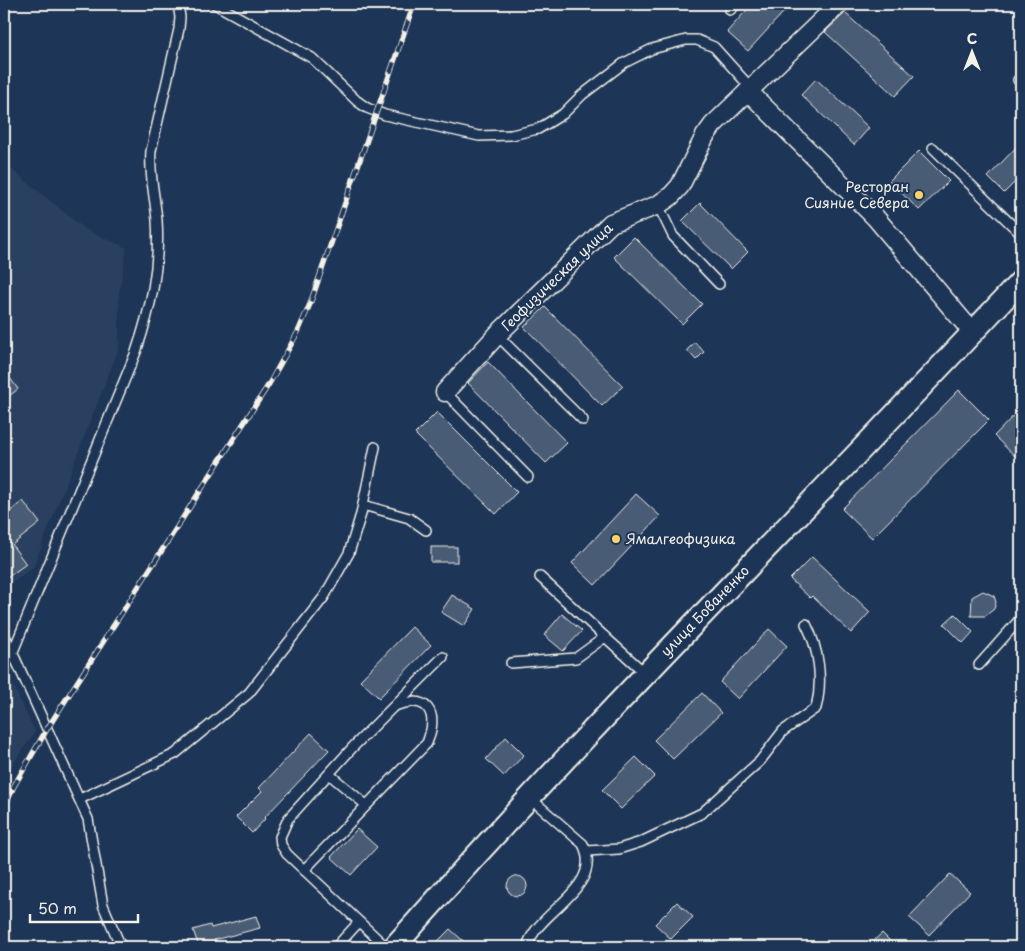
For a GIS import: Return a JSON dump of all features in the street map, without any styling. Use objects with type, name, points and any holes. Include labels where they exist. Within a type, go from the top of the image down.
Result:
[{"type":"street","name":"Геофизическая улица","points":[[445,392],[498,334],[611,223],[658,205],[680,186],[705,136],[749,90],[839,4]]},
{"type":"street","points":[[749,90],[875,217],[973,333]]},
{"type":"street","name":"улица Бованенко","points":[[394,947],[645,673],[1021,281]]},
{"type":"lane","points":[[12,654],[136,352],[151,300],[158,262],[158,241],[150,165],[151,151],[179,29],[178,4]]},
{"type":"lane","points":[[215,4],[312,58],[357,101],[367,108],[385,116],[479,136],[511,135],[538,129],[563,114],[582,95],[624,63],[652,49],[686,40],[697,40],[714,47],[749,90]]},
{"type":"lane","points":[[933,148],[1021,234]]},
{"type":"lane","points":[[658,205],[673,236],[719,284]]},
{"type":"lane","points":[[498,334],[584,420]]},
{"type":"lane","points":[[445,392],[528,477]]},
{"type":"lane","points":[[80,799],[175,754],[249,693],[324,598],[349,553],[363,505],[375,447]]},
{"type":"lane","points":[[363,505],[409,518],[426,530]]},
{"type":"lane","points":[[540,577],[645,673]]},
{"type":"lane","points":[[979,665],[1021,618]]},
{"type":"lane","points":[[587,852],[619,849],[641,842],[702,813],[760,761],[783,731],[816,708],[819,696],[817,651],[806,624]]},
{"type":"lane","points":[[4,634],[80,799],[92,834],[103,905],[121,947]]},
{"type":"lane","points":[[511,663],[576,658],[605,638]]},
{"type":"lane","points":[[386,947],[287,854],[281,845],[280,836],[288,819],[393,707],[443,657]]},
{"type":"lane","points":[[304,870],[427,742],[432,728],[432,717],[429,709],[423,704],[404,703],[393,707]]},
{"type":"lane","points":[[329,774],[366,805]]},
{"type":"lane","points":[[527,947],[535,930],[581,884],[588,863],[587,852],[575,835],[530,798]]},
{"type":"lane","points":[[336,947],[359,922]]},
{"type":"shaded area","points":[[4,163],[86,230],[127,248],[119,294],[119,348],[33,568],[4,587]]},
{"type":"shaded area","points":[[4,666],[35,732],[4,777]]},
{"type":"building","points":[[752,4],[791,4],[748,51],[727,32]]},
{"type":"building","points":[[845,13],[914,76],[895,96],[825,32]]},
{"type":"building","points":[[816,79],[869,128],[854,145],[801,95]]},
{"type":"building","points":[[1021,142],[1021,176],[1004,193],[988,177]]},
{"type":"building","name":"Ресторан Сияние Севера","points":[[919,151],[949,181],[919,210],[889,181]]},
{"type":"building","points":[[700,203],[748,252],[731,269],[682,221]]},
{"type":"building","points":[[634,237],[702,304],[682,324],[614,257]]},
{"type":"building","points":[[545,307],[623,386],[602,406],[524,327]]},
{"type":"building","points":[[695,342],[704,352],[696,360],[687,350]]},
{"type":"building","points":[[488,362],[567,443],[546,463],[468,383]]},
{"type":"building","points":[[4,370],[18,389],[4,400]]},
{"type":"building","points":[[959,390],[989,420],[872,538],[842,509]]},
{"type":"building","points":[[1021,408],[1021,462],[994,436]]},
{"type":"building","points":[[437,412],[517,492],[496,514],[415,434]]},
{"type":"building","name":"Ямалгеофизика","points":[[636,494],[660,516],[595,585],[572,563]]},
{"type":"building","points":[[23,501],[40,523],[12,545],[26,564],[4,580],[4,516]]},
{"type":"building","points":[[431,547],[457,547],[457,562],[431,562]]},
{"type":"building","points":[[812,557],[870,612],[851,633],[812,596],[810,598],[790,579]]},
{"type":"building","points":[[983,591],[994,596],[996,602],[994,609],[985,616],[971,616],[972,597]]},
{"type":"building","points":[[452,595],[475,609],[464,626],[441,612]]},
{"type":"building","points":[[562,614],[582,631],[563,651],[544,635]]},
{"type":"building","points":[[955,614],[973,632],[963,643],[944,624]]},
{"type":"building","points":[[412,627],[431,645],[379,698],[360,680]]},
{"type":"building","points":[[769,629],[787,646],[738,699],[720,682]]},
{"type":"building","points":[[702,693],[721,713],[673,759],[654,740]]},
{"type":"building","points":[[311,733],[329,750],[252,833],[236,817],[262,791],[259,788]]},
{"type":"building","points":[[506,737],[524,755],[504,776],[486,759]]},
{"type":"building","points":[[636,757],[655,776],[621,809],[602,790]]},
{"type":"building","points":[[357,829],[377,847],[351,875],[331,857]]},
{"type":"building","points":[[950,874],[970,892],[929,935],[909,917]]},
{"type":"building","points":[[517,876],[524,879],[527,886],[524,893],[517,896],[510,893],[507,886],[510,879]]},
{"type":"building","points":[[677,902],[693,917],[671,939],[655,924]]},
{"type":"building","points":[[256,916],[260,928],[214,940],[216,947],[199,947],[193,930],[210,925],[211,928]]},
{"type":"building","points":[[450,929],[470,947],[432,947]]},
{"type":"building","points":[[882,933],[896,947],[867,947]]},
{"type":"railway","points":[[4,809],[14,786],[47,729],[269,384],[298,332],[310,304],[414,4]]},
{"type":"place","name":"Ресторан Сияние Севера","points":[[919,195]]},
{"type":"place","name":"Ямалгеофизика","points":[[616,539]]}]
